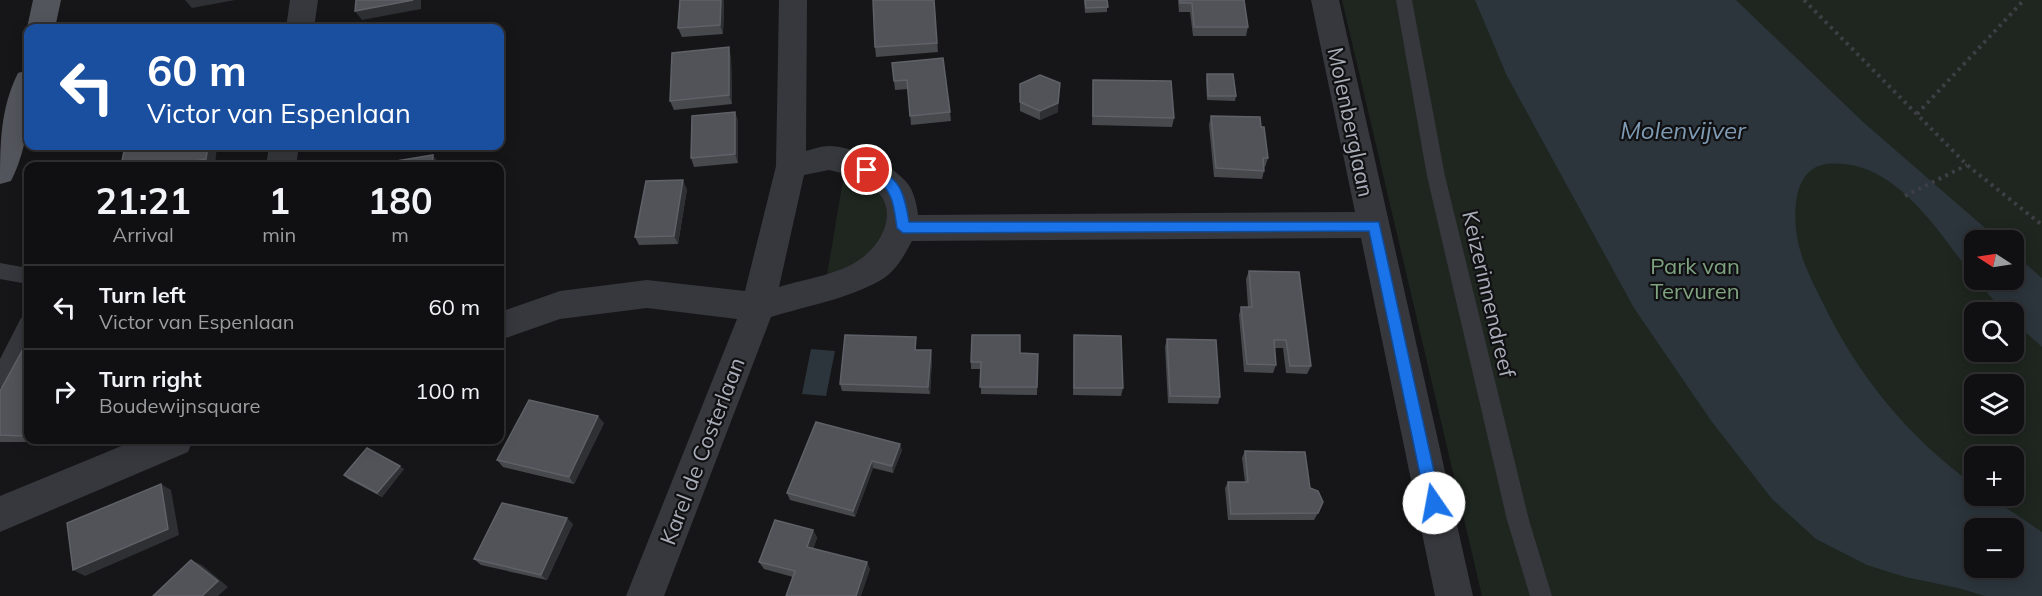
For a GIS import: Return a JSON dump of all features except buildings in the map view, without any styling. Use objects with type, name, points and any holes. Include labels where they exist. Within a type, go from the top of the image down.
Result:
[{"type":"main road","points":[[41,24],[47,0]]},
{"type":"main road","points":[[0,172],[24,94]]},
{"type":"street","points":[[301,24],[304,0]]},
{"type":"street","name":"Karel de Costerlaan","points":[[645,596],[758,307],[791,166],[794,0]]},
{"type":"street","name":"Molenberglaan","points":[[1325,0],[1454,596]]},
{"type":"street","points":[[504,325],[560,305],[647,294],[758,307],[843,281],[870,270],[889,253],[903,228],[898,194],[883,178],[852,163],[829,158],[791,166]]},
{"type":"street","points":[[903,228],[1374,225]]},
{"type":"street","points":[[0,514],[166,444]]},
{"type":"lane","name":"Keizerinnendreef","points":[[1404,0],[1436,176],[1515,508],[1541,596]]},
{"type":"lane","points":[[0,271],[24,275]]},
{"type":"lane","points":[[0,379],[24,332]]},
{"type":"path","points":[[1804,0],[1967,165],[2042,225]]},
{"type":"path","points":[[1917,114],[2024,0]]},
{"type":"path","points":[[1905,196],[1967,165]]},
{"type":"green space","name":"Park van Tervuren","points":[[1342,0],[2042,0],[2042,596],[1482,596]]},
{"type":"green space","points":[[845,168],[876,188],[886,202],[889,216],[886,231],[869,257],[826,281]]},
{"type":"water","name":"Molenvijver","points":[[1475,0],[1736,0],[1863,122],[1987,230],[1964,230],[1964,265],[1934,225],[1902,191],[1884,178],[1865,169],[1844,164],[1828,164],[1813,169],[1802,182],[1796,200],[1797,237],[1807,270],[1836,328],[1868,379],[1906,425],[1964,477],[1964,506],[2003,506],[2021,518],[1964,518],[1964,578],[2024,578],[2024,520],[2042,532],[2042,596],[1985,596],[1905,577],[1867,565],[1816,539],[1772,499],[1712,422],[1634,308],[1507,76]]},
{"type":"water","points":[[2024,262],[2042,278],[2042,347],[2024,331],[2024,302],[1995,302],[1985,290],[2024,290]]},
{"type":"water","points":[[811,349],[835,351],[826,396],[802,394]]},
{"type":"route","points":[[867,170],[883,178],[898,194],[903,228],[1374,225],[1434,503]]}]
